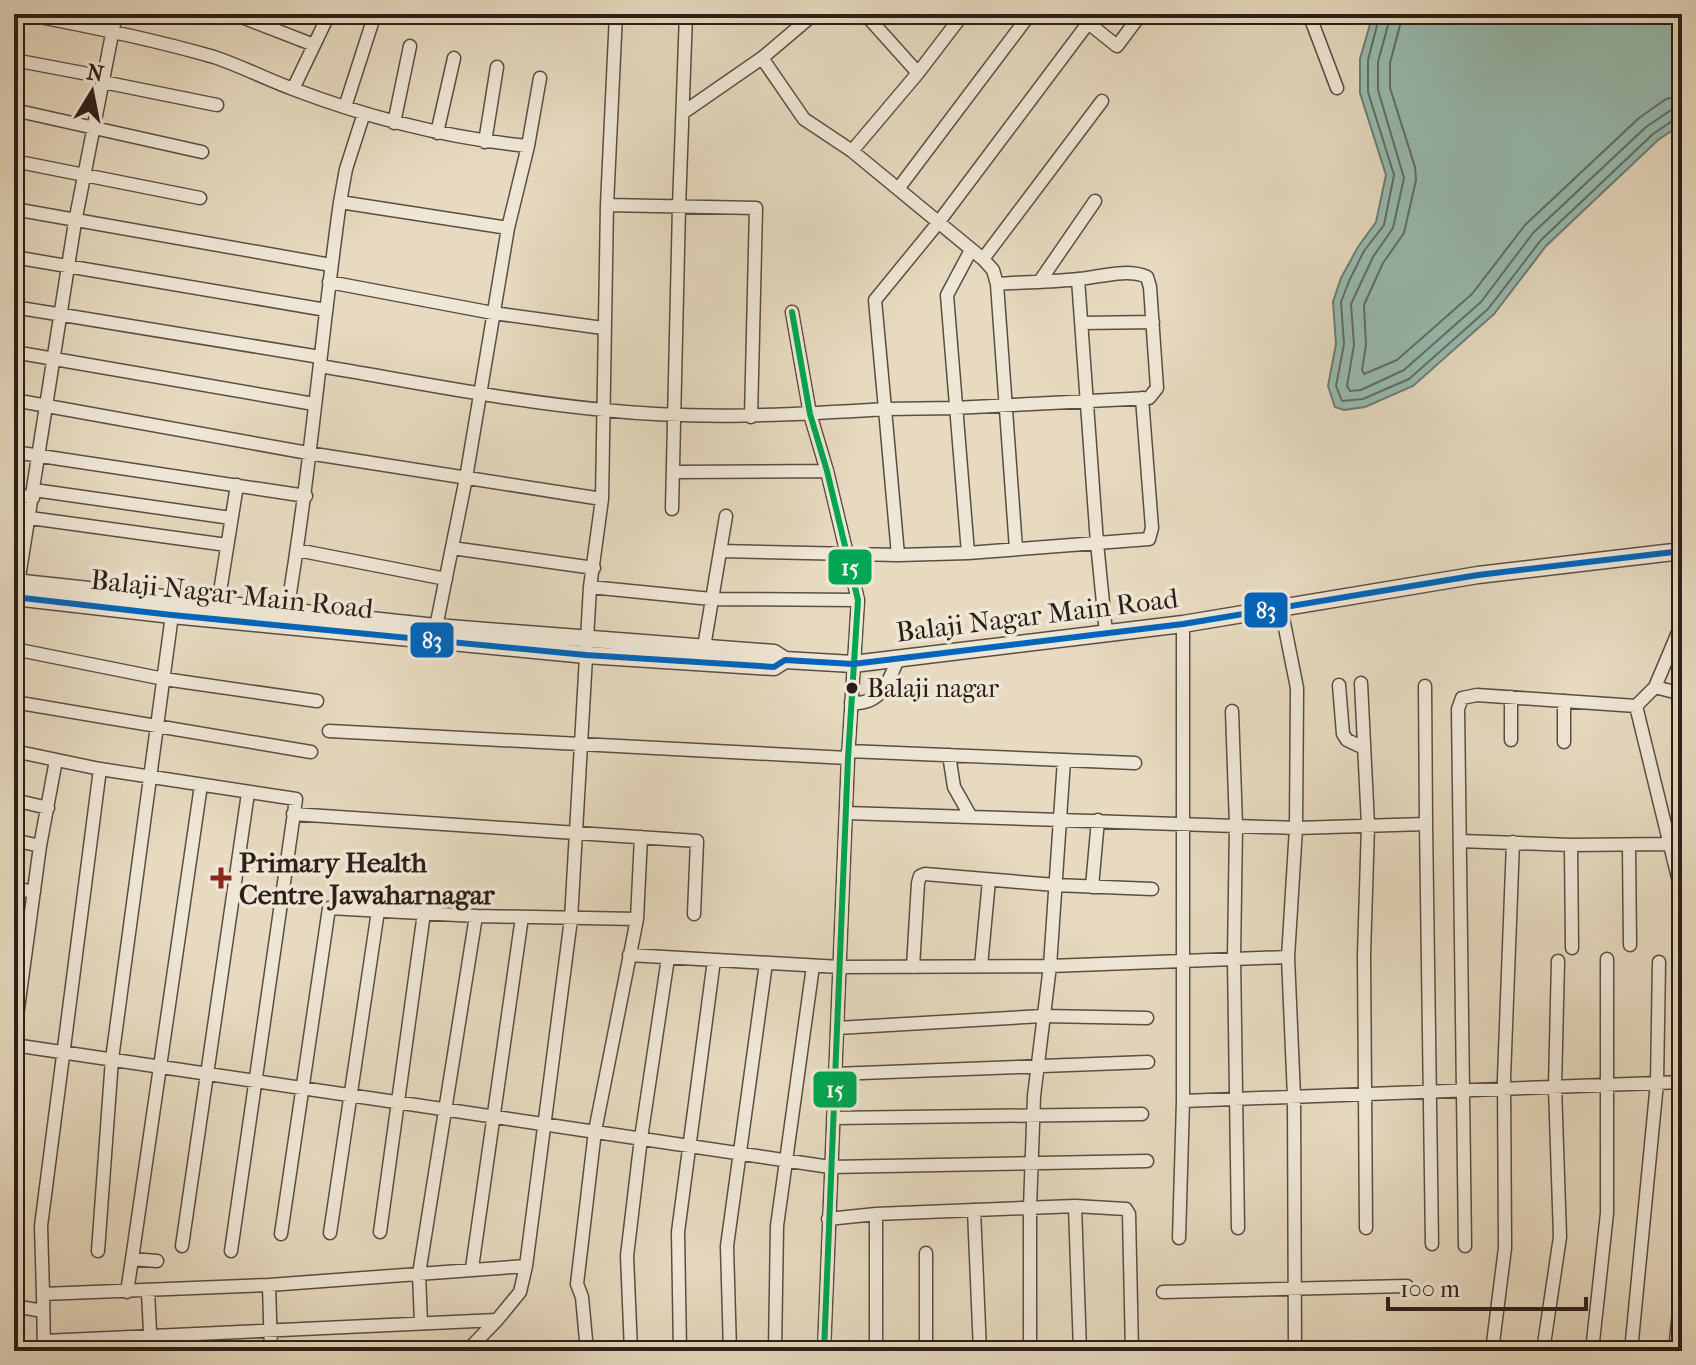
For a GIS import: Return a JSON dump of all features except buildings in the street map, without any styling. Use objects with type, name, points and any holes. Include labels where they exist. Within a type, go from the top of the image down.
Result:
[{"type":"street","points":[[24,14],[113,31],[216,58],[293,89],[394,123],[485,142],[528,146]]},
{"type":"street","points":[[116,14],[75,222],[30,518],[20,541],[16,590],[218,604],[587,647],[704,647],[774,653],[785,660]]},
{"type":"street","points":[[234,14],[314,45]]},
{"type":"street","points":[[467,1351],[520,1292],[526,1266],[571,919],[590,587],[602,499],[603,328],[616,14]]},
{"type":"street","points":[[672,509],[686,14]]},
{"type":"street","points":[[795,14],[795,32]]},
{"type":"street","points":[[684,112],[762,58],[814,14]]},
{"type":"street","points":[[865,14],[918,73]]},
{"type":"street","points":[[852,151],[963,14]]},
{"type":"street","points":[[898,189],[1030,14]]},
{"type":"street","points":[[898,555],[875,300],[938,223],[1087,17],[1117,46],[1141,14]]},
{"type":"street","points":[[1309,14],[1337,88]]},
{"type":"street","points":[[293,89],[325,15]]},
{"type":"street","points":[[345,107],[373,20]]},
{"type":"street","points":[[394,123],[410,46]]},
{"type":"street","points":[[437,133],[454,58]]},
{"type":"street","points":[[762,58],[804,119],[852,151],[993,270],[997,284],[1016,549]]},
{"type":"street","points":[[14,60],[217,105]]},
{"type":"street","points":[[485,142],[497,67]]},
{"type":"street","points":[[436,627],[466,478],[508,228],[528,146],[540,78]]},
{"type":"street","points":[[983,259],[1102,101]]},
{"type":"street","points":[[14,110],[202,152]]},
{"type":"street","points":[[287,611],[306,496],[308,453],[340,202],[346,169],[364,113]]},
{"type":"street","points":[[14,161],[200,198]]},
{"type":"street","points":[[1040,281],[1095,201]]},
{"type":"street","points":[[340,202],[508,228]]},
{"type":"street","points":[[607,205],[756,208],[751,417]]},
{"type":"street","points":[[14,209],[331,265]]},
{"type":"street","points":[[968,553],[947,295],[971,250]]},
{"type":"street","points":[[14,257],[326,310]]},
{"type":"street","points":[[14,307],[481,393],[603,410],[751,417],[1086,402],[1154,395],[1157,388],[1147,277],[1128,273],[997,284]]},
{"type":"street","points":[[1078,279],[1106,633]]},
{"type":"street","points":[[329,282],[493,313],[603,328]]},
{"type":"street","points":[[792,312],[810,414],[858,600],[848,755],[824,1351]]},
{"type":"street","points":[[1082,323],[1153,322]]},
{"type":"street","points":[[14,352],[314,404]]},
{"type":"street","points":[[720,551],[898,555],[1144,540],[1152,535],[1142,398]]},
{"type":"street","points":[[14,400],[308,453],[602,499]]},
{"type":"street","points":[[14,452],[306,496]]},
{"type":"street","points":[[674,472],[827,471]]},
{"type":"street","points":[[218,604],[237,485]]},
{"type":"street","points":[[14,494],[231,518]]},
{"type":"street","points":[[704,647],[726,516]]},
{"type":"street","points":[[30,518],[227,545]]},
{"type":"street","points":[[452,548],[594,568]]},
{"type":"street","points":[[297,550],[446,579]]},
{"type":"street","name":"Balaji Nagar Main Road","points":[[16,590],[172,615],[587,647],[774,667],[785,660],[853,664],[1183,624],[1478,575],[1682,551]]},
{"type":"street","points":[[590,587],[711,599],[858,600]]},
{"type":"street","points":[[1281,608],[1297,688],[1296,828],[1288,957],[1294,1097],[1295,1351]]},
{"type":"street","points":[[98,1251],[112,1059],[172,615]]},
{"type":"street","points":[[1465,1246],[1458,709],[1462,698],[1477,695],[1636,706],[1655,687],[1682,623]]},
{"type":"street","points":[[1179,1238],[1183,1101],[1183,624]]},
{"type":"street","points":[[14,649],[164,679],[317,701]]},
{"type":"street","points":[[851,703],[864,704],[880,694],[898,659]]},
{"type":"street","points":[[1361,683],[1368,825],[1364,955],[1366,1228]]},
{"type":"street","points":[[1339,685],[1343,734],[1347,740],[1364,748]]},
{"type":"street","points":[[1425,686],[1432,1244]]},
{"type":"street","points":[[1655,687],[1682,694]]},
{"type":"street","points":[[1511,697],[1511,740]]},
{"type":"street","points":[[1564,701],[1564,742]]},
{"type":"street","points":[[14,702],[311,752]]},
{"type":"street","points":[[1636,706],[1682,894]]},
{"type":"street","points":[[1232,711],[1236,825],[1234,958],[1238,1228]]},
{"type":"street","points":[[329,731],[848,755],[949,755],[1135,763]]},
{"type":"street","points":[[14,751],[100,769],[296,799],[231,1251]]},
{"type":"street","points":[[949,755],[954,787],[971,817]]},
{"type":"street","points":[[14,1038],[21,936],[34,892],[56,760]]},
{"type":"street","points":[[1030,1351],[1031,1161],[1050,966],[1064,760]]},
{"type":"street","points":[[100,769],[41,1226],[44,1346],[151,1337],[497,1320]]},
{"type":"street","points":[[127,1292],[201,785]]},
{"type":"street","points":[[182,1246],[248,793]]},
{"type":"street","points":[[14,800],[48,808]]},
{"type":"street","points":[[846,813],[1296,828],[1426,824]]},
{"type":"street","points":[[293,814],[697,841],[694,914]]},
{"type":"street","points":[[1092,887],[1098,820]]},
{"type":"street","points":[[587,1351],[582,1297],[577,1284],[595,1131],[637,919],[641,837]]},
{"type":"street","points":[[14,840],[40,846]]},
{"type":"street","points":[[1460,841],[1629,846],[1669,844]]},
{"type":"street","points":[[1492,1351],[1505,1248],[1505,1088],[1513,842]]},
{"type":"street","points":[[1571,845],[1572,948]]},
{"type":"street","points":[[1629,846],[1630,945]]},
{"type":"street","points":[[913,967],[920,876],[925,874],[1055,885],[1152,889]]},
{"type":"street","points":[[981,966],[989,880]]},
{"type":"street","points":[[14,888],[34,892]]},
{"type":"street","points":[[281,1234],[329,908],[476,916],[637,919]]},
{"type":"street","points":[[330,1233],[378,911]]},
{"type":"street","points":[[380,1232],[424,913]]},
{"type":"street","points":[[421,1323],[419,1274],[476,916]]},
{"type":"street","points":[[472,1268],[522,917]]},
{"type":"street","points":[[629,955],[840,967],[1050,966],[1288,957]]},
{"type":"street","points":[[631,1351],[627,1256],[668,958]]},
{"type":"street","points":[[1592,1351],[1607,1213],[1607,959]]},
{"type":"street","points":[[680,1351],[678,1232],[714,960]]},
{"type":"street","points":[[1543,1351],[1560,1237],[1555,1087],[1558,961]]},
{"type":"street","points":[[1631,1351],[1657,1083],[1659,962]]},
{"type":"street","points":[[730,1351],[727,1246],[766,963]]},
{"type":"street","points":[[775,1351],[777,1226],[813,966]]},
{"type":"street","points":[[837,1028],[1043,1016],[1147,1018]]},
{"type":"street","points":[[14,1045],[830,1167],[1147,1161]]},
{"type":"street","points":[[835,1074],[1148,1062]]},
{"type":"street","points":[[1183,1101],[1682,1082]]},
{"type":"street","points":[[833,1118],[1142,1114]]},
{"type":"street","points":[[828,1219],[876,1214],[1075,1206],[1126,1209],[1129,1214],[1132,1351]]},
{"type":"street","points":[[1075,1206],[1080,1351]]},
{"type":"street","points":[[974,1210],[980,1351]]},
{"type":"street","points":[[876,1214],[876,1351]]},
{"type":"street","points":[[926,1253],[926,1351]]},
{"type":"street","points":[[132,1259],[157,1261]]},
{"type":"street","points":[[43,1294],[269,1285],[526,1266]]},
{"type":"street","points":[[1675,1351],[1682,1283]]},
{"type":"street","points":[[269,1285],[271,1351]]},
{"type":"street","points":[[1163,1292],[1407,1286]]},
{"type":"street","points":[[148,1292],[151,1351]]},
{"type":"street","points":[[14,1306],[43,1311]]},
{"type":"water","points":[[1373,14],[1682,14],[1682,124],[1658,140],[1546,246],[1494,314],[1413,386],[1365,407],[1344,410],[1335,407],[1328,386],[1336,344],[1333,302],[1341,278],[1376,222],[1386,175],[1360,93],[1360,59]]},
{"type":"transit line","name":"15","points":[[792,312],[810,414],[858,600],[848,758],[824,1351]]},
{"type":"transit line","name":"83","points":[[14,597],[586,655],[774,667],[785,660],[853,664],[1183,624],[1478,575],[1682,551]]},
{"type":"place","name":"Balaji nagar","points":[[852,688]]},
{"type":"place","name":"Primary Health Centre Jawaharnagar","points":[[221,878]]}]
